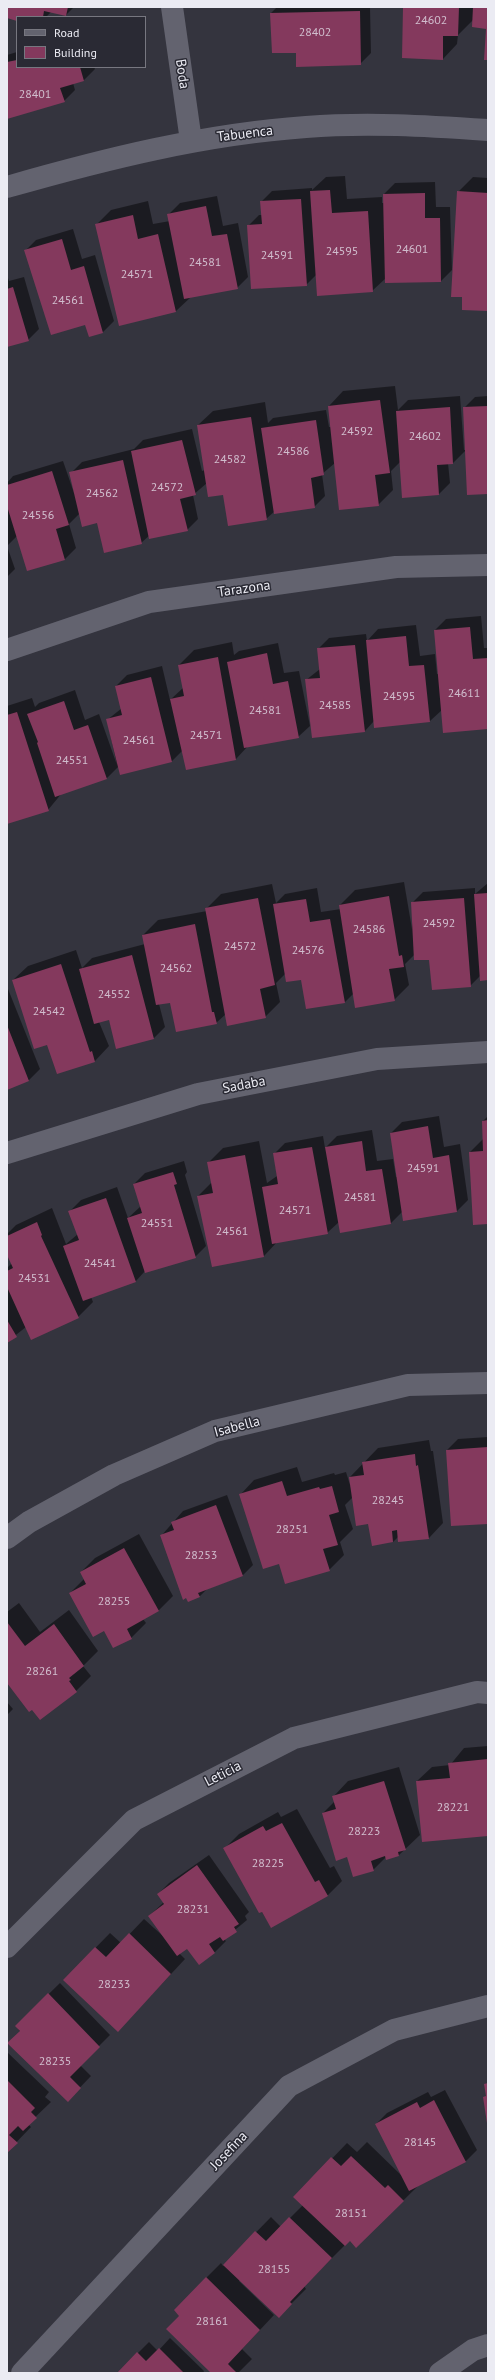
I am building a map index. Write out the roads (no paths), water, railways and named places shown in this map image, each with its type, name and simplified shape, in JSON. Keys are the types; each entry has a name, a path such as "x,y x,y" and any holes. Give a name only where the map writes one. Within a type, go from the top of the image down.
{"street":[{"name":"Boda","path":"172,7 192,141"},
{"name":"Tabuenca","path":"7,187 73,168 192,141 306,127 404,125 488,130"},
{"name":"Tarazona","path":"7,650 149,602 396,567 488,565"},
{"name":"Sadaba","path":"7,1153 198,1094 378,1060 488,1052"},
{"name":"Isabella","path":"7,1538 29,1522 114,1475 214,1431 408,1385 488,1383"},
{"name":"Leticia","path":"7,1947 134,1820 294,1738 477,1692 488,1693"},
{"name":"Josefina","path":"22,2373 289,2086 394,2030 488,2006"},
{"path":"440,2373 473,2350 488,2345"}]}
